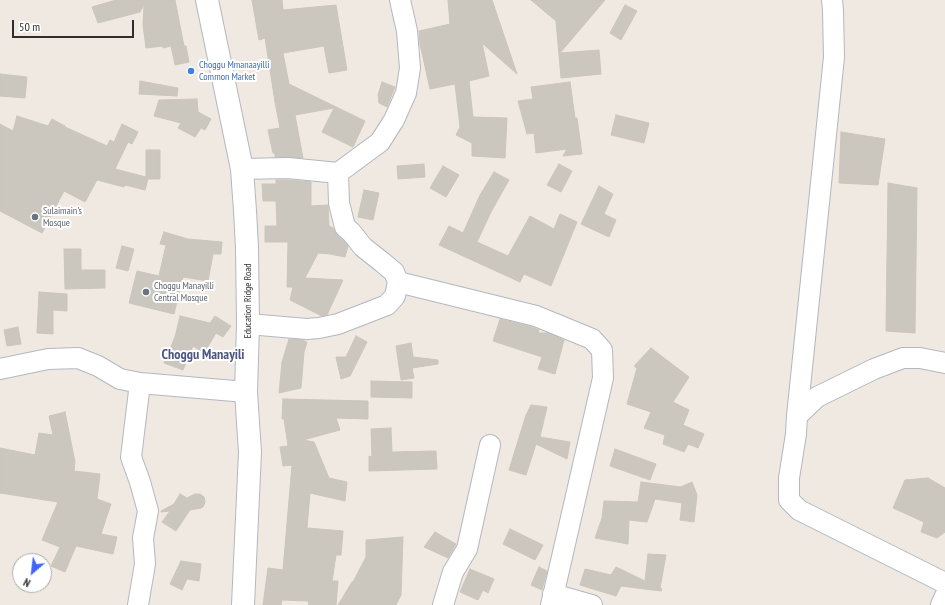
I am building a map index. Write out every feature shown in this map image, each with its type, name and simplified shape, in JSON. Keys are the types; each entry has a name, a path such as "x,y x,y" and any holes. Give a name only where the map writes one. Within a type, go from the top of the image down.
{"main road":[{"name":"Education Ridge Road","path":"207,0 242,169 247,247 248,324 246,392 250,452 243,605"}],"street":[{"path":"242,169 288,168 338,173 380,142 394,120 406,93 410,68 407,31 400,0"},
{"path":"832,0 834,57 796,434 789,478 789,500 799,510 945,583"},
{"path":"248,324 319,328 338,324 387,305 395,296 398,282 394,272 363,247 346,227 339,203 338,173"},
{"path":"398,282 536,316 592,339 602,350 603,378 552,599 592,605"},
{"path":"0,369 48,359 78,358 98,366 120,379 140,384 246,392"},
{"path":"797,416 817,397 874,369 903,358 920,358 945,363"},
{"path":"138,605 145,564 143,538 148,511 131,457 140,384"},
{"path":"443,605 453,572 467,549 490,445"},
{"path":"941,605 945,596"}],"building":[{"path":"116,0 175,0 184,46 186,46 189,62 175,65 171,46 163,48 163,46 146,48 143,25 144,4 140,12 98,23 92,7"},
{"path":"252,0 282,0 283,10 336,5 347,70 329,73 324,46 283,53 289,84 365,121 353,147 322,132 334,108 295,115 303,158 275,157 268,130 280,128 265,38 259,40"},
{"path":"448,0 492,0 517,74 482,43 489,76 469,81 473,117 507,118 505,158 472,156 472,143 456,135 460,127 455,84 430,89 420,44 419,31 450,24"},
{"path":"531,0 605,0 560,53 599,50 601,74 561,78 556,21"},
{"path":"625,5 637,11 621,40 610,33"},
{"path":"0,74 27,77 25,98 0,96"},
{"path":"140,81 178,88 177,96 139,94"},
{"path":"382,82 395,87 387,107 379,103 378,95"},
{"path":"570,82 582,154 563,156 567,149 536,153 534,133 527,134 518,101 533,99 531,87"},
{"path":"197,99 198,112 211,119 205,130 201,128 195,137 178,128 181,123 154,116 159,100"},
{"path":"616,115 649,123 644,143 611,135"},
{"path":"17,116 48,126 52,119 65,127 107,146 110,140 114,142 122,124 138,132 132,144 128,142 115,169 146,177 146,150 160,150 160,179 148,179 145,190 125,185 124,187 97,180 85,202 64,191 42,233 0,211 0,124 13,131"},
{"path":"841,132 885,139 878,185 839,183"},
{"path":"424,164 425,177 398,179 397,166"},
{"path":"559,164 572,171 561,192 547,185"},
{"path":"443,166 459,175 446,197 430,188"},
{"path":"494,172 509,180 491,212 477,242 508,256 530,216 554,229 560,214 577,222 551,286 524,274 520,282 439,245 449,226 463,233 480,195"},
{"path":"276,180 311,182 311,206 328,205 329,226 333,228 337,235 348,246 345,257 318,253 305,278 343,280 327,315 322,316 290,300 293,287 287,287 288,242 265,242 265,226 277,226 276,201 263,201 262,184 276,184"},
{"path":"888,183 917,188 915,333 886,331"},
{"path":"599,186 613,194 604,214 616,220 609,237 581,224"},
{"path":"364,190 379,193 373,220 358,217"},
{"path":"164,232 188,239 222,242 221,254 213,254 208,281 183,277 174,314 129,303 137,271 159,276 166,245 160,244"},
{"path":"122,246 134,249 128,271 116,268"},
{"path":"64,249 81,249 81,270 105,270 105,288 65,289"},
{"path":"39,292 67,294 67,311 53,310 53,334 37,333"},
{"path":"180,316 210,323 215,316 231,326 223,337 216,333 204,353 193,346 183,370 164,363 175,337"},
{"path":"500,319 532,327 539,330 538,333 548,333 564,340 555,374 538,369 542,357 493,341"},
{"path":"18,327 21,344 7,346 4,330"},
{"path":"356,336 367,342 350,376 341,379 336,357 346,357"},
{"path":"289,339 307,342 304,352 301,388 279,393 282,362"},
{"path":"411,343 413,357 438,360 438,364 412,368 414,378 401,380 396,346"},
{"path":"651,348 689,377 673,402 689,410 683,425 704,434 698,448 688,444 684,452 663,444 665,435 644,428 651,412 627,404 637,368 634,366"},
{"path":"371,381 412,382 412,398 371,397"},
{"path":"283,399 368,401 368,419 336,418 340,430 303,440 314,442 329,478 347,482 345,501 310,493 307,528 343,531 341,555 336,555 332,581 338,581 336,605 309,605 308,601 282,600 281,605 263,605 268,568 283,570 292,465 283,466 280,447 288,446 284,419 282,419"},
{"path":"531,405 547,407 540,437 570,442 567,459 536,444 526,475 509,470 526,415"},
{"path":"65,412 75,462 74,471 100,474 97,499 111,504 101,534 117,537 113,554 76,546 65,572 52,566 60,547 42,540 58,502 0,493 0,448 35,455 39,433 53,435 49,416"},
{"path":"391,428 392,452 436,451 437,469 369,471 369,456 372,457 371,429"},
{"path":"615,449 656,464 650,480 610,466"},
{"path":"928,478 945,488 945,532 937,538 921,532 924,522 893,508 905,480"},
{"path":"641,482 681,487 692,482 697,495 694,522 680,520 682,503 655,499 647,522 629,520 628,544 595,538 602,518 604,501 638,502"},
{"path":"180,494 187,498 195,494 200,494 204,497 205,502 203,507 190,510 176,531 162,522 170,511 161,511 174,504"},
{"path":"510,529 543,545 535,560 503,544"},
{"path":"435,532 456,544 448,558 424,547"},
{"path":"403,537 401,595 396,605 338,605 353,582 366,557 366,540"},
{"path":"648,554 666,555 660,588 662,589 661,591 621,586 616,596 580,585 585,569 611,575 616,567 645,581"},
{"path":"181,561 201,564 199,581 187,579 182,590 170,584"},
{"path":"539,567 547,571 542,590 531,585"},
{"path":"470,569 494,579 488,593 483,590 478,600 460,592"}],"place":[{"name":"Choggu Mmanaayilli Common Market","path":"191,71"},
{"name":"Sulaimain's Mosque","path":"35,217"},
{"name":"Choggu Manayilli Central Mosque","path":"146,292"}],"district":[{"name":"Choggu Manayili","path":"203,355"}]}
